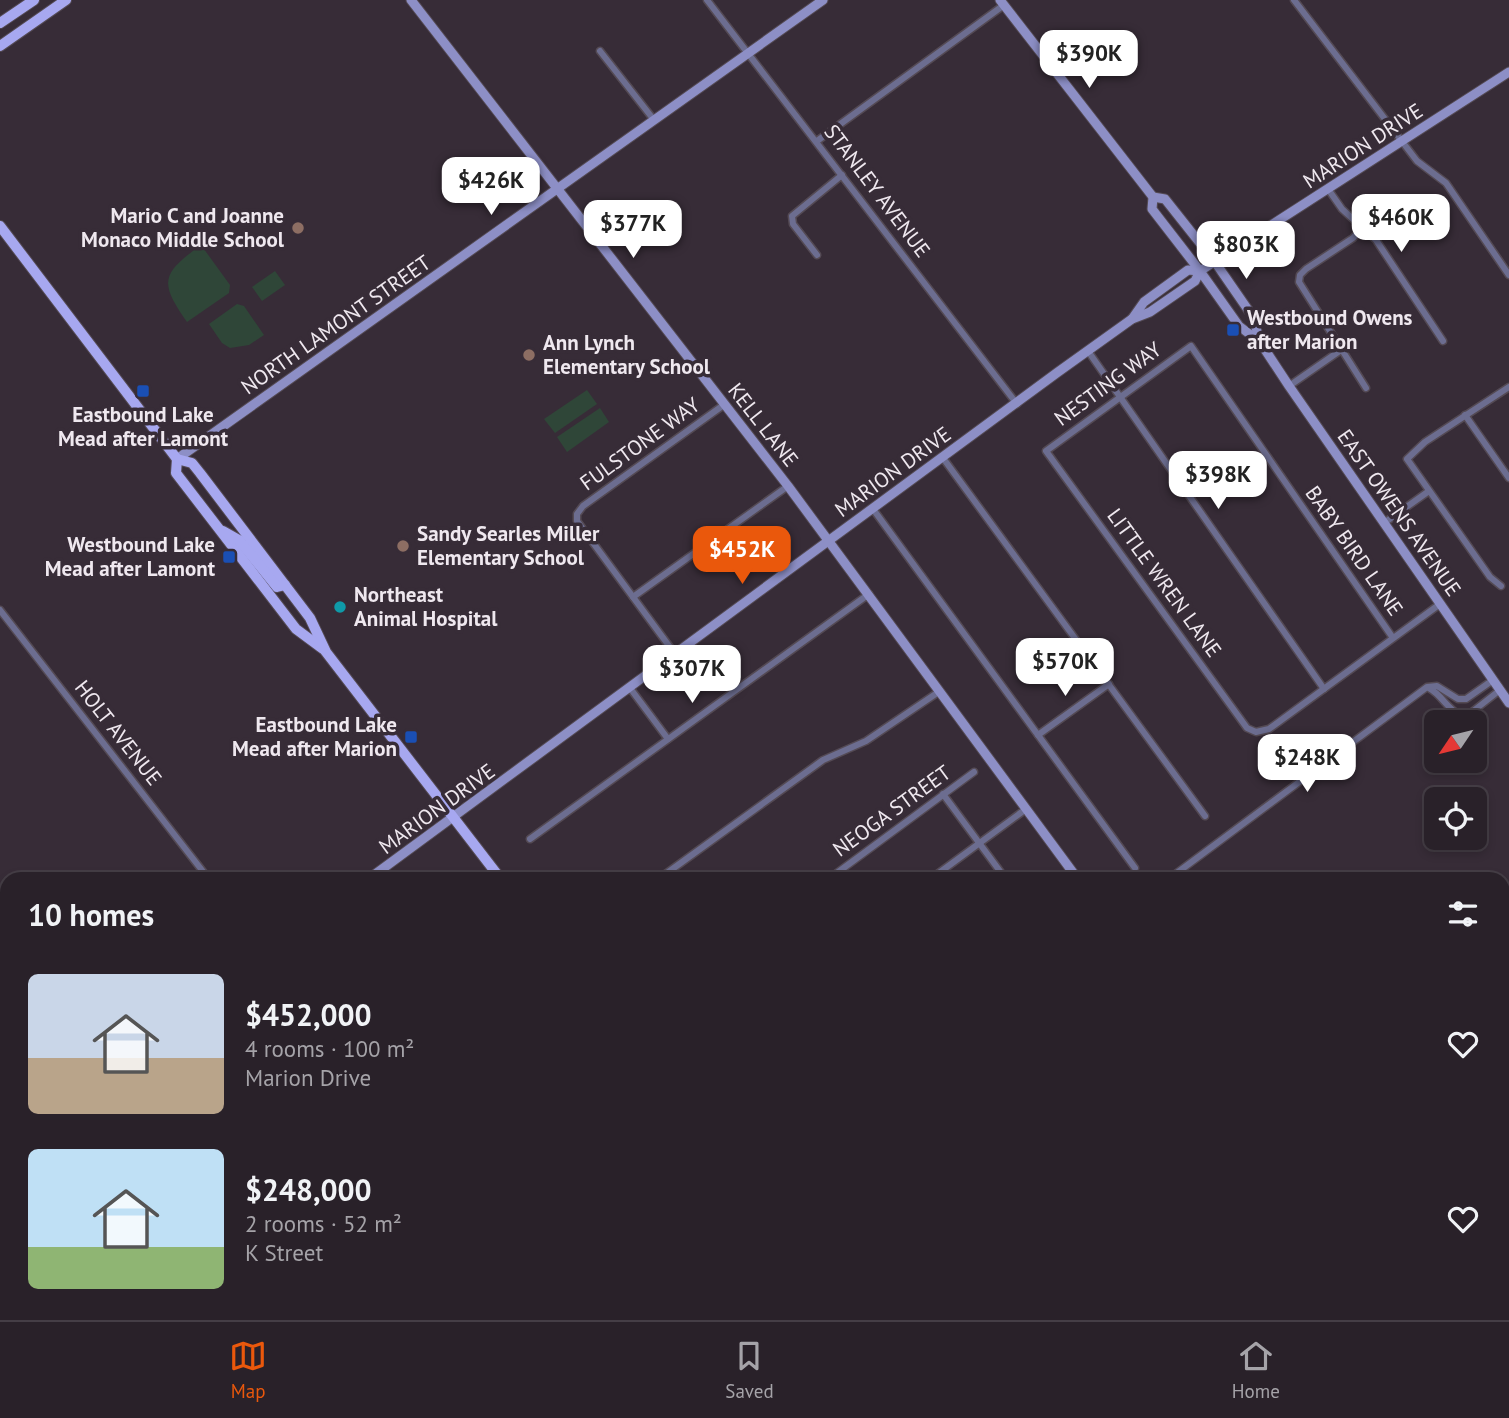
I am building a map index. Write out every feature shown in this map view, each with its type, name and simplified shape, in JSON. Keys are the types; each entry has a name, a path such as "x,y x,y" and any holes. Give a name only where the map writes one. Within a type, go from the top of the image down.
{"main road":[{"path":"0,23 34,0"},
{"path":"0,46 64,1"},
{"path":"0,226 177,459 177,473 219,529 296,629 326,652"},
{"path":"177,459 192,463 310,618 326,652 495,872"},
{"path":"219,529 239,540 277,587 285,585"}],"street":[{"name":"KELL LANE","path":"411,0 789,486 1073,872"},
{"name":"STANLEY AVENUE","path":"707,0 1017,404"},
{"name":"NORTH LAMONT STREET","path":"177,459 823,0"},
{"path":"1294,0 1417,161 1446,183 1509,275"},
{"path":"817,141 1002,2"},
{"name":"EAST OWENS AVENUE","path":"1002,2 1153,197 1152,209 1239,326 1260,342"},
{"path":"600,51 654,120"},
{"name":"MARION DRIVE","path":"378,872 1132,319 1150,312 1195,281 1200,271 1509,72"},
{"path":"817,255 793,224 792,216 842,174"},
{"path":"1328,189 1342,209 1376,240 1443,341"},
{"name":"EAST OWENS AVENUE","path":"1153,197 1166,199 1215,262 1253,317 1260,342 1289,386 1509,703"},
{"path":"1362,228 1353,238 1300,275 1299,282 1366,388"},
{"name":"NESTING WAY","path":"1046,451 1191,346"},
{"name":"BABY BIRD LANE","path":"1191,346 1393,638"},
{"path":"1289,386 1341,350"},
{"path":"1088,351 1324,689 1440,604"},
{"path":"1501,586 1490,577 1407,459 1425,442 1509,387"},
{"name":"FULSTONE WAY","path":"634,597 577,521 577,514 583,506 725,404"},
{"path":"1465,415 1509,478"},
{"name":"LITTLE WREN LANE","path":"1046,451 1248,728 1256,732 1269,729 1324,689"},
{"path":"943,458 1205,816"},
{"path":"676,654 634,597 789,486"},
{"path":"1384,523 1429,491"},
{"path":"873,509 1135,868"},
{"path":"530,839 869,594"},
{"name":"HOLT AVENUE","path":"0,610 203,872"},
{"path":"1178,872 1427,687 1437,686 1458,699 1466,699 1493,680"},
{"path":"1038,735 1109,684"},
{"path":"1427,687 1460,715 1472,712 1500,690"},
{"path":"630,688 668,739"},
{"path":"668,872 823,760 866,741 940,691"},
{"name":"NEOGA STREET","path":"838,872 974,772"},
{"path":"943,794 1001,872"},
{"path":"940,872 1026,809"}],"green space":[{"path":"201,245 230,285 229,293 187,322 172,297 168,279 178,264"},
{"path":"275,271 285,285 262,301 252,287"},
{"path":"237,304 244,306 264,335 249,345 230,348 222,343 209,324"},
{"path":"587,390 597,404 555,433 544,419"},
{"path":"600,408 609,422 567,452 557,437"}],"place":[{"name":"Mario C and Joanne Monaco Middle School","path":"298,228"},
{"name":"Westbound Owens after Marion","path":"1233,330"},
{"name":"Ann Lynch Elementary School","path":"529,355"},
{"name":"Eastbound Lake Mead after Lamont","path":"143,391"},
{"name":"Sandy Searles Miller Elementary School","path":"403,546"},
{"name":"Westbound Lake Mead after Lamont","path":"229,557"},
{"name":"Northeast Animal Hospital","path":"340,607"},
{"name":"Eastbound Lake Mead after Marion","path":"411,737"}]}
